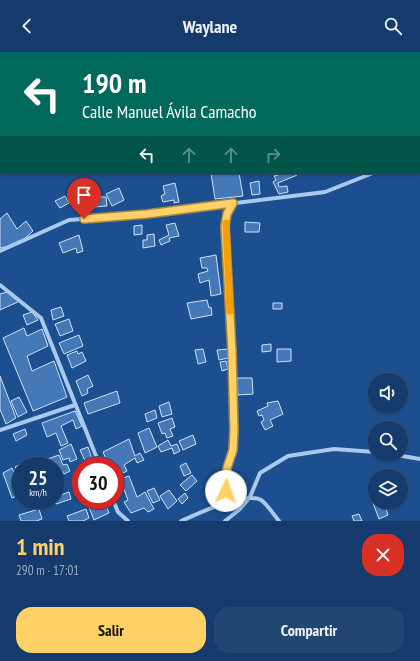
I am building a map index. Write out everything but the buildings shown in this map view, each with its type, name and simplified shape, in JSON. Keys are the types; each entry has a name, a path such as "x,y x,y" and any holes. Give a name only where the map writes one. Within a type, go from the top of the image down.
{"street":[{"path":"0,251 69,220 147,214 325,192 370,174"},
{"path":"226,502 227,468 233,450 234,430 232,352 225,226 227,214 233,203"},
{"path":"0,285 41,318 96,457"},
{"path":"0,430 75,405"},
{"path":"225,521 240,509 250,497 260,473 288,456 334,449 368,451"},
{"path":"408,457 420,459"},
{"path":"181,521 226,502 250,497 261,500 279,521"},
{"path":"117,509 128,521"}],"slow traffic":[{"path":"226,223 230,311"}],"route":[{"path":"84,219 147,214 233,203 227,214 225,226 232,352 234,430 233,450 227,468 226,491"}]}
